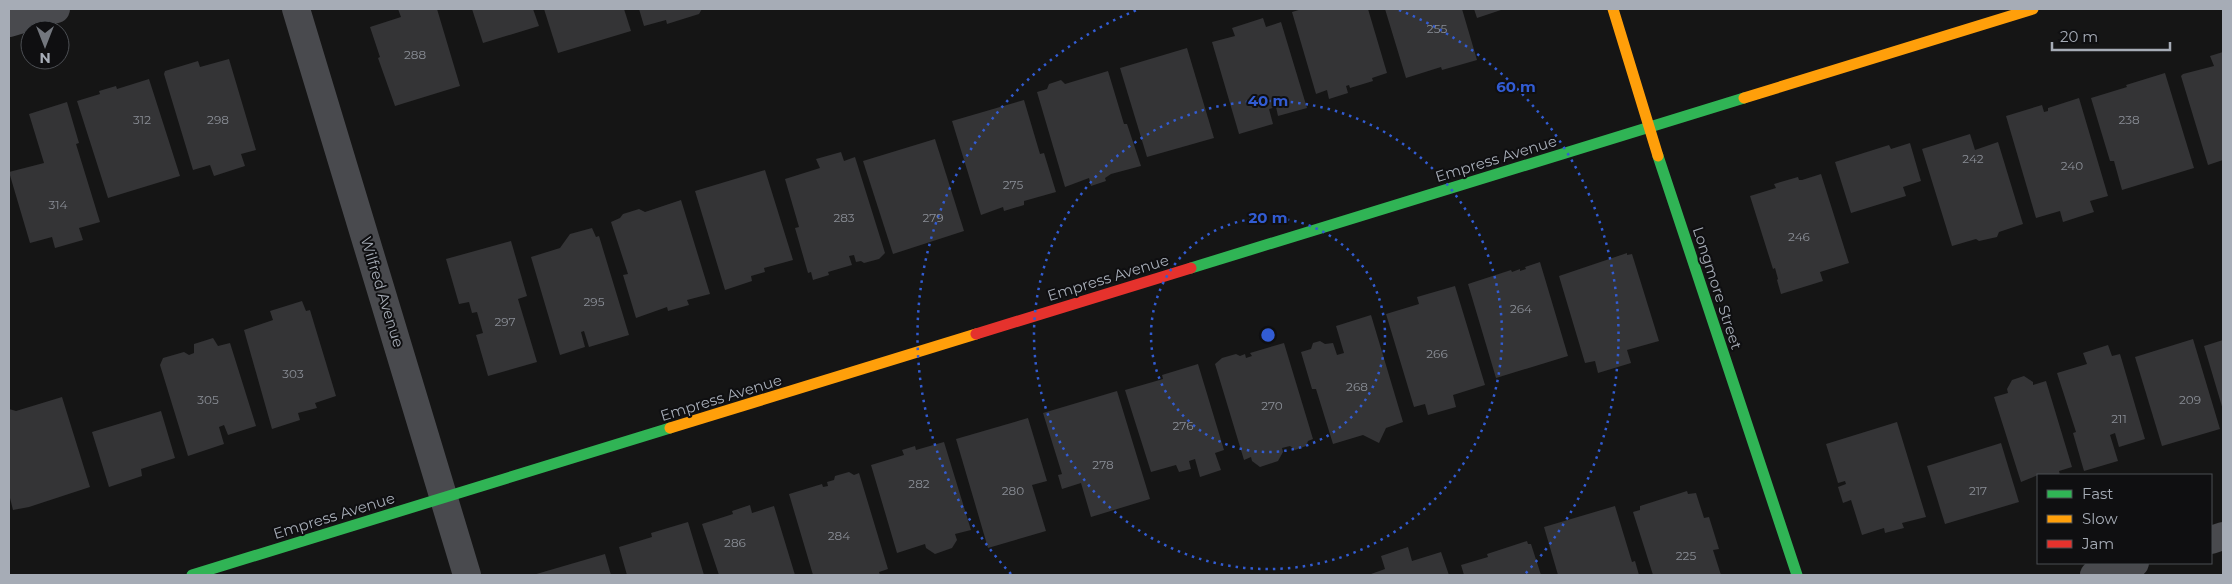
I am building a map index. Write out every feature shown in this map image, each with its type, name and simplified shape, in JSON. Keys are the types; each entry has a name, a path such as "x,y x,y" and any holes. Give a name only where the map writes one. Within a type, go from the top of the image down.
{"street":[{"path":"9,23 56,9"},
{"name":"Wilfred Avenue","path":"296,9 467,575"},
{"name":"Longmore Street","path":"1613,9 1648,128 1797,575"},
{"name":"Empress Avenue","path":"192,575 2034,9"},
{"path":"2094,575 2132,564"}],"building":[{"path":"398,9 437,9 460,86 395,106 378,58 380,57 370,27 401,17"},
{"path":"472,9 533,9 539,26 483,43"},
{"path":"544,9 624,9 631,31 558,53"},
{"path":"639,9 702,9 699,14 667,24 666,20 644,26"},
{"path":"1302,9 1368,9 1387,73 1372,78 1373,81 1350,88 1349,85 1346,86 1348,93 1329,99 1327,90 1316,94 1292,12"},
{"path":"1385,9 1462,9 1477,60 1442,70 1441,67 1406,78"},
{"path":"1474,9 1504,9 1477,18"},
{"path":"1263,18 1266,27 1281,22 1307,108 1278,116 1276,107 1269,109 1273,124 1239,134 1212,42 1235,36 1232,28"},
{"path":"1187,48 1214,138 1147,157 1120,68"},
{"path":"2223,52 2223,160 2208,165 2181,76 2214,66 2210,56"},
{"path":"229,59 256,150 241,154 245,166 214,176 210,165 193,170 164,74 165,71 198,61 200,67"},
{"path":"1108,71 1124,124 1127,124 1141,166 1111,174 1105,178 1106,181 1091,186 1089,178 1065,187 1037,92 1047,89 1049,84 1061,80 1065,84"},
{"path":"2165,73 2194,168 2122,190 2114,161 2110,161 2091,98"},
{"path":"149,79 180,176 108,198 77,101 100,94 99,91 116,86 117,89"},
{"path":"2079,98 2108,196 2090,201 2094,212 2063,222 2060,211 2036,218 2006,116 2042,105 2044,112 2048,111 2048,108"},
{"path":"1024,100 1040,154 1044,153 1056,192 1024,201 1024,205 1004,211 1003,207 981,215 952,121"},
{"path":"67,102 79,143 76,144 100,222 79,228 83,240 55,248 52,237 30,243 9,172 44,163 29,114"},
{"path":"1970,134 1975,150 1998,142 2023,224 1999,232 1997,237 1979,241 1976,239 1952,246 1922,149"},
{"path":"935,139 964,231 893,254 863,161"},
{"path":"1910,143 1921,181 1903,187 1906,196 1851,213 1835,162 1889,145 1891,149"},
{"path":"841,152 844,161 855,157 885,253 879,259 864,263 861,261 856,262 854,255 849,256 852,265 828,272 829,275 813,280 811,272 808,273 795,228 799,227 785,179 820,168 816,159"},
{"path":"765,170 793,260 764,268 765,272 751,276 752,281 725,290 695,191"},
{"path":"1821,174 1849,263 1820,272 1823,281 1781,294 1775,268 1773,269 1750,196 1776,188 1774,184 1798,177 1799,180 1802,180"},
{"path":"681,200 710,294 687,300 689,305 668,311 667,307 636,318 623,275 628,274 611,222 620,218 623,214 639,209 645,212"},
{"path":"592,228 596,237 599,236 629,335 589,347 584,331 581,332 585,347 560,355 531,257 560,248 570,234"},
{"path":"511,241 527,296 518,299 537,362 488,376 476,335 483,333 477,312 472,313 469,302 459,304 446,259"},
{"path":"1627,253 1627,255 1632,254 1659,341 1627,350 1631,363 1598,373 1595,361 1585,363 1559,276"},
{"path":"1540,262 1568,356 1496,378 1468,284 1511,270 1512,272 1520,269 1520,271 1526,269 1525,267"},
{"path":"1455,286 1485,385 1453,395 1456,407 1428,415 1425,404 1414,407 1386,314 1419,304 1417,297"},
{"path":"302,301 306,311 310,310 336,396 315,403 317,408 298,413 300,420 272,429 244,330 273,320 270,311"},
{"path":"1371,315 1403,422 1386,428 1379,443 1363,435 1333,444 1316,389 1312,389 1301,352 1311,349 1313,343 1320,341 1325,344 1333,343 1337,355 1344,353 1336,326"},
{"path":"213,338 218,346 230,343 256,426 228,435 224,425 219,427 224,444 188,456 160,365 163,358 184,352 189,355 194,353 194,344"},
{"path":"2193,339 2220,429 2162,446 2135,357"},
{"path":"2223,340 2223,410 2204,346"},
{"path":"1284,343 1313,439 1308,441 1306,446 1295,450 1290,446 1282,448 1283,452 1278,461 1260,467 1252,461 1251,457 1244,460 1215,364 1222,358 1236,354 1240,356 1245,354 1246,358 1252,356 1250,353"},
{"path":"2108,345 2112,356 2120,354 2145,439 2119,447 2115,433 2110,435 2118,461 2084,471 2073,433 2076,432 2057,373 2087,364 2083,353"},
{"path":"1198,364 1224,450 1215,453 1221,470 1200,477 1195,459 1189,461 1191,469 1179,472 1176,465 1151,472 1125,390 1163,379 1162,375"},
{"path":"2024,376 2033,382 2033,385 2046,381 2072,467 2059,471 2060,474 2037,474 2021,482 1994,397 2008,393 2007,389 2012,380"},
{"path":"1117,391 1150,499 1091,517 1081,483 1062,489 1058,475 1062,474 1043,413"},
{"path":"62,397 90,487 29,507 13,510 9,494 9,409 16,411"},
{"path":"161,411 175,458 141,469 142,476 109,487 92,432"},
{"path":"1028,418 1047,481 1032,485 1046,531 988,548 956,439"},
{"path":"1897,422 1926,517 1902,523 1904,528 1885,533 1884,528 1862,535 1851,500 1843,503 1838,487 1846,484 1845,481 1838,483 1826,444"},
{"path":"944,442 971,530 955,534 957,540 952,548 935,554 926,548 925,544 897,553 871,465 904,455 902,450 915,446 916,450"},
{"path":"2001,443 2019,502 1945,524 1927,466"},
{"path":"849,472 854,475 859,473 888,569 879,572 880,575 813,575 789,494 822,484 823,487 828,486 827,482 834,480 835,476"},
{"path":"1687,491 1688,494 1696,493 1704,518 1709,517 1719,549 1713,550 1721,575 1653,575 1633,512 1640,510 1640,506"},
{"path":"750,505 752,513 774,506 795,575 719,575 702,524 733,514 732,511"},
{"path":"1615,506 1632,562 1635,561 1639,575 1558,575 1544,527"},
{"path":"688,522 704,575 627,575 619,547 652,537 651,533"},
{"path":"1527,541 1528,544 1531,544 1541,575 1464,575 1461,565 1488,557 1487,554"},
{"path":"1408,547 1412,561 1441,552 1449,575 1371,574 1385,569 1381,556"},
{"path":"605,554 611,575 533,575"}],"traffic: fast":[{"path":"1191,268 1744,98"},
{"path":"1658,156 1797,575"},
{"path":"192,575 670,428"}],"traffic: slow":[{"path":"1613,9 1658,156"},
{"path":"1744,98 2033,9"},
{"path":"670,428 976,334"}],"traffic: jam":[{"path":"976,334 1191,268"}]}
